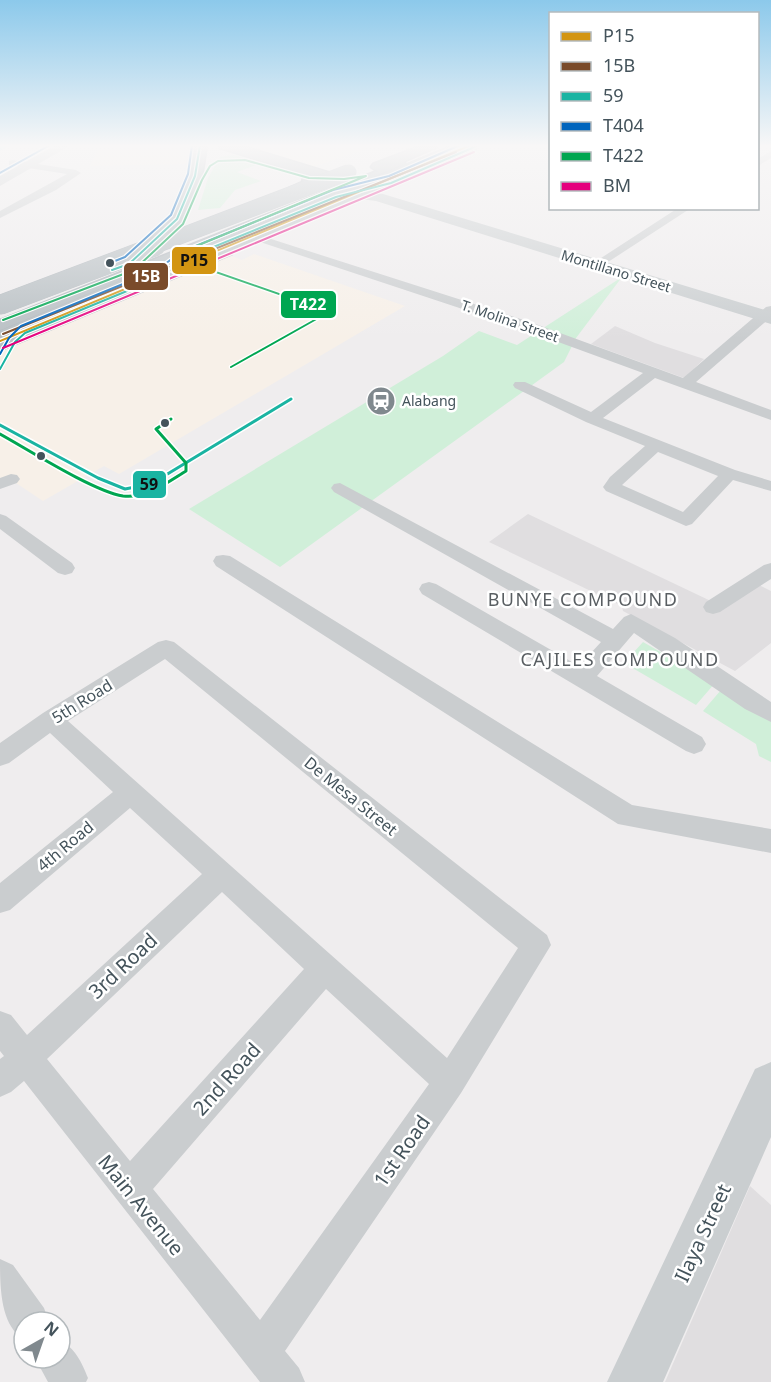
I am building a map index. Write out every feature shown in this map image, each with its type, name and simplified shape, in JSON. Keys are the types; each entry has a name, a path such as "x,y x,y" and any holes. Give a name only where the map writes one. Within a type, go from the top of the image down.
{"highway":[{"path":"167,248 183,209"},
{"path":"178,224 180,233 184,234 249,209"},
{"path":"0,305 252,209"},
{"path":"0,315 264,209"},
{"path":"0,315 269,209"},
{"path":"0,327 292,209"},
{"path":"0,333 306,209"},
{"path":"0,340 315,209"},
{"path":"129,264 178,224"}],"main road":[{"name":"Montillano Street","path":"436,209 769,314"},
{"name":"Ilaya Street","path":"635,1382 771,1085"}],"street":[{"path":"612,266 683,210"},
{"name":"T. Molina Street","path":"246,234 525,325 771,415"},
{"path":"686,382 769,314"},
{"path":"592,419 655,371"},
{"path":"520,385 592,419 656,445 729,474 771,486"},
{"path":"656,445 612,487 686,520 729,474"},
{"path":"340,488 616,640"},
{"path":"0,520 65,568"},
{"path":"223,561 627,816 771,841"},
{"path":"713,607 771,570"},
{"path":"429,589 694,744"},
{"path":"582,678 631,622 665,640 735,692 771,713"},
{"name":"5th Road","path":"0,756 51,720 166,648"},
{"name":"De Mesa Street","path":"166,648 537,945"},
{"path":"51,720 450,1082"},
{"name":"4th Road","path":"0,900 131,792"},
{"name":"3rd Road","path":"0,1081 222,874"},
{"name":"1st Road","path":"260,1353 450,1082 537,945"},
{"name":"2nd Road","path":"129,1189 325,968"},
{"name":"Main Avenue","path":"0,1026 285,1382"},
{"path":"0,1278 22,1310"}],"shaded area":[{"path":"224,253 242,260 254,254 405,306 119,474 104,466 43,501 7,477 0,480 0,350"},
{"path":"615,326 655,343 704,359 684,378 591,344"},
{"path":"528,514 715,603 747,579 771,591 771,643 735,671 623,611 622,606 489,542"},
{"path":"750,1186 771,1205 771,1382 665,1382"}],"green space":[{"path":"622,277 576,338 564,362 280,567 189,509 443,356 479,331 517,345"},
{"path":"643,642 715,683 696,705 624,663"},
{"path":"721,690 771,719 771,762 759,756 756,744 703,711"}],"transit line":[{"name":"T404","path":"110,263 125,257 171,215 173,209"},
{"name":"59","path":"112,270 129,264 177,219 181,209"},
{"name":"T422","path":"3,320 134,270 183,224 189,209"},
{"name":"T404","path":"0,354 9,338 21,326 157,270 181,252 285,209"},
{"name":"T422","path":"189,249 285,209"},
{"name":"59","path":"0,369 15,342 25,333 161,277 184,259 305,209"},
{"name":"15B","path":"3,334 313,209"},
{"name":"P15","path":"0,341 316,209"},
{"name":"BM","path":"3,348 336,209"},
{"name":"T422","path":"190,263 322,309 320,317 231,367"},
{"name":"59","path":"0,425 98,478 125,489 151,484 291,399"},
{"name":"T422","path":"0,434 94,485 124,496 154,491 186,471 186,463 156,429 171,419"}],"place":[{"name":"Alabang","path":"381,401"}],"district":[{"name":"BUNYE COMPOUND","path":"583,600"},
{"name":"CAJILES COMPOUND","path":"620,660"}]}
